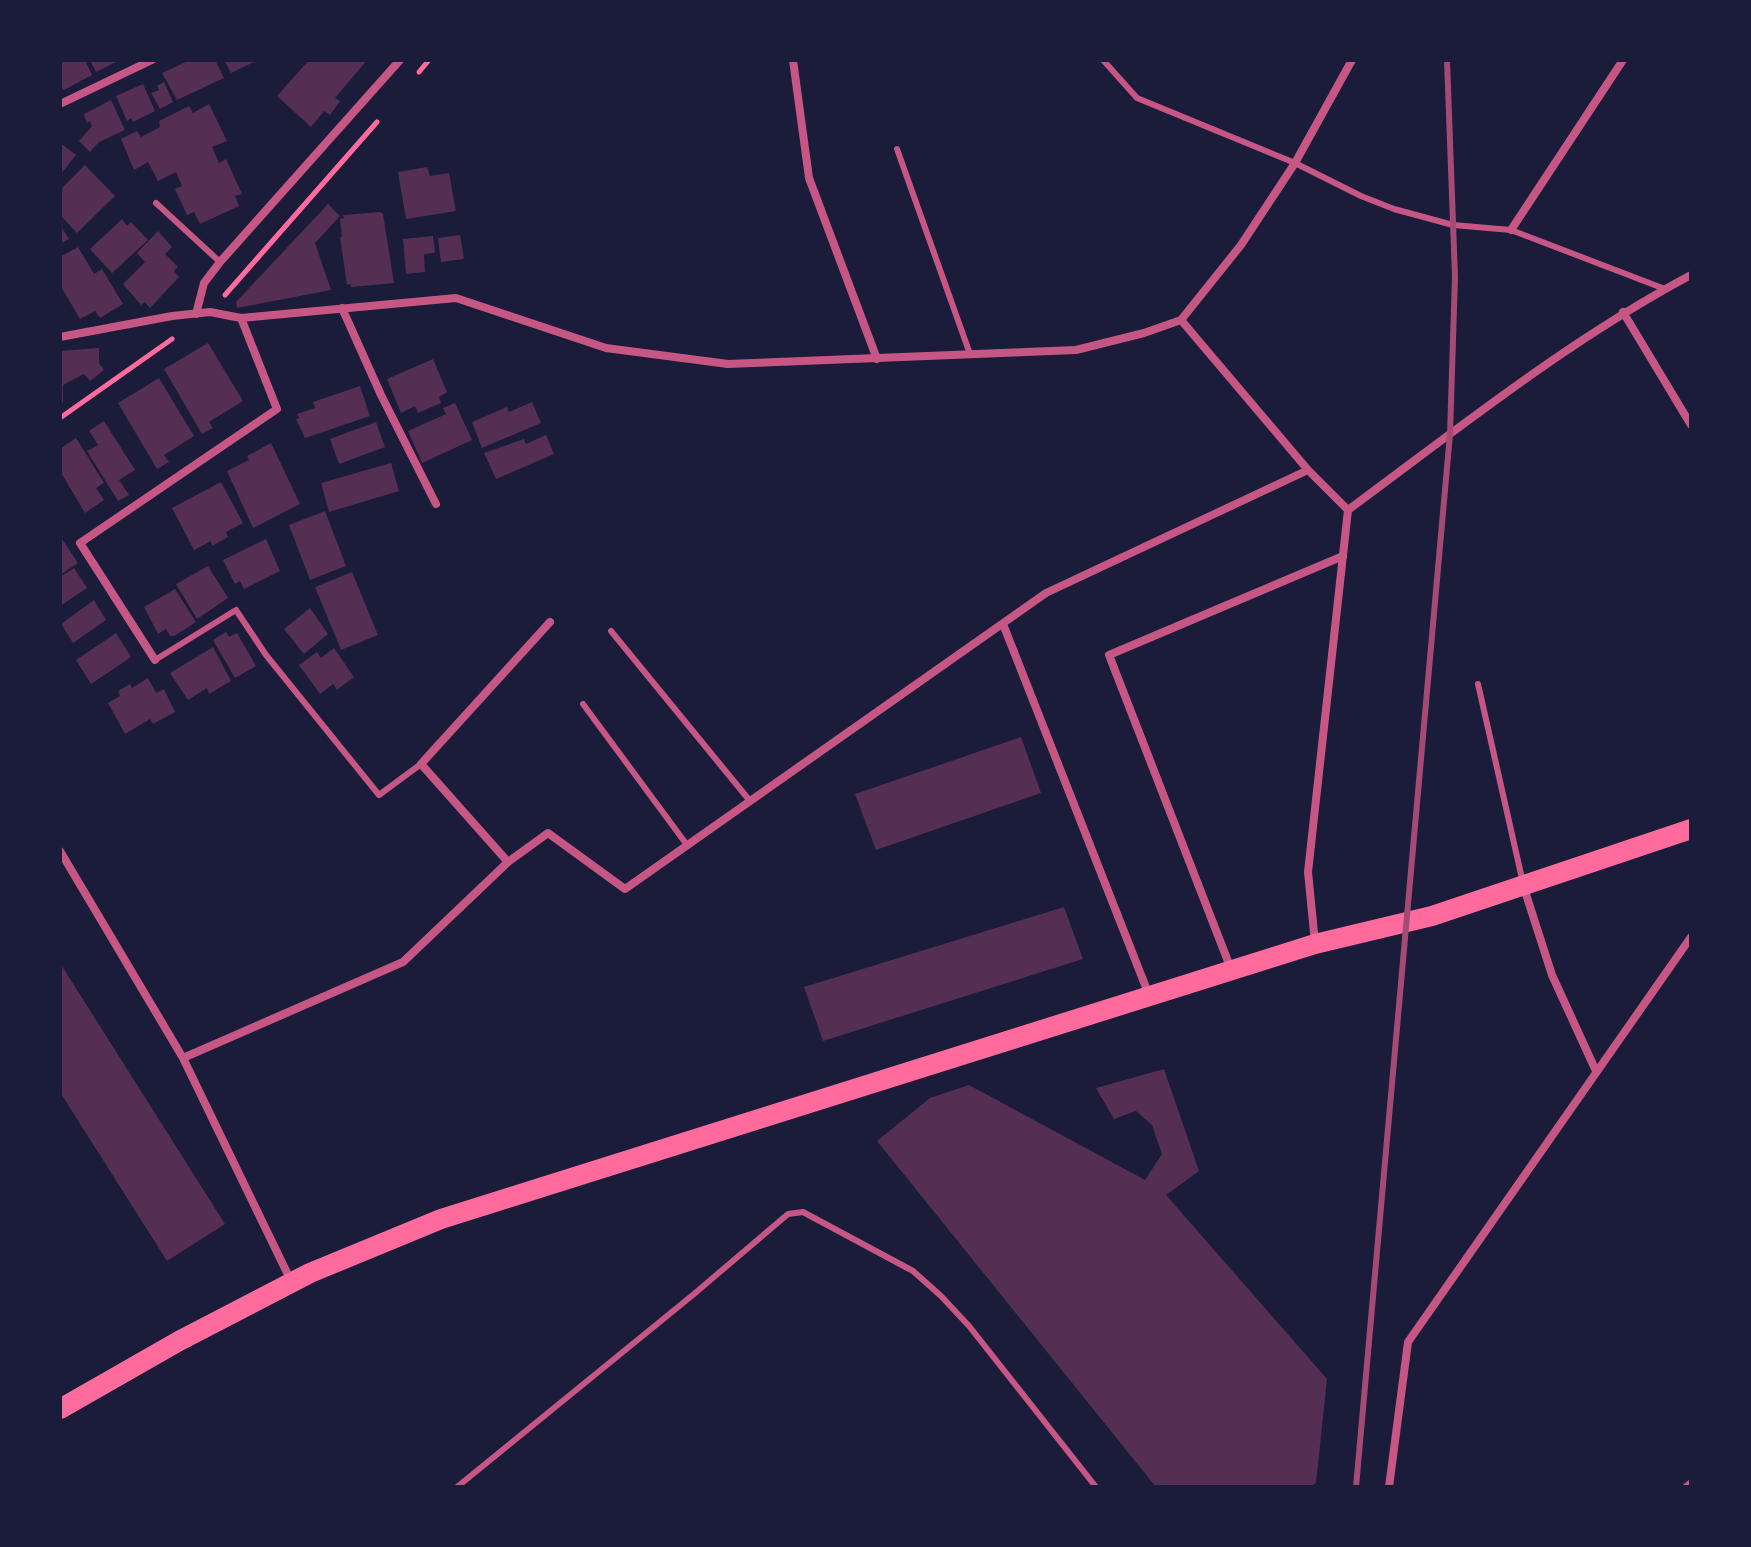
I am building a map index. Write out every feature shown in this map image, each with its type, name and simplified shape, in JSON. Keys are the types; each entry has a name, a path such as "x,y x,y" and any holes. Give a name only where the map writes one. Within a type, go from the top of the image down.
{"main road":[{"path":"60,1409 179,1341 310,1273 441,1219 1315,944 1432,916 1691,829"}],"street":[{"path":"60,104 152,60"},
{"path":"196,314 204,283 220,262 400,60"},
{"path":"793,60 809,178 877,359"},
{"path":"60,337 210,312 241,318 456,298 606,348 728,364 1076,350 1181,320 1241,245 1295,163 1352,60"},
{"path":"1511,230 1623,60"},
{"path":"1315,944 1308,872 1348,510 1623,312 1691,275"},
{"path":"342,308 381,395 436,504"},
{"path":"1623,312 1691,425"},
{"path":"155,660 80,543 277,409 241,318"},
{"path":"1181,320 1308,470 1348,510"},
{"path":"183,1058 403,962 508,862 548,833 625,889 1046,593 1308,470"},
{"path":"1231,970 1109,655 1343,556"},
{"path":"508,862 421,764 550,622"},
{"path":"1003,624 1150,995"},
{"path":"60,851 183,1058 293,1283"},
{"path":"1523,887 1552,975 1596,1071"},
{"path":"1389,1487 1408,1342 1691,937"}],"lane":[{"path":"1103,60 1137,98 1295,163 1361,196 1394,209 1453,225 1511,230 1665,289"},
{"path":"897,149 970,354"},
{"path":"156,203 220,262"},
{"path":"155,660 236,610 266,655 379,795 421,764"},
{"path":"611,631 750,801"},
{"path":"1478,684 1523,887"},
{"path":"583,704 687,845"},
{"path":"457,1487 788,1214 803,1212 913,1271 941,1296 969,1326 1096,1487"},
{"path":"1685,1487 1691,1482"}],"building":[{"path":"60,60 85,60 92,75 64,90 60,88"},
{"path":"90,60 120,60 96,72"},
{"path":"190,60 215,60 224,78 177,100 162,73"},
{"path":"224,60 258,60 231,73"},
{"path":"309,60 367,60 335,98 340,101 330,115 324,111 311,127 277,96"},
{"path":"164,82 173,102 160,109 151,93 159,90 157,86"},
{"path":"143,84 155,111 133,122 131,118 127,121 116,96"},
{"path":"111,100 125,130 99,142 90,152 79,141 92,126 90,121 87,123 84,114"},
{"path":"209,104 227,141 212,147 219,163 226,159 242,194 235,196 239,206 200,224 194,212 187,215 175,189 182,186 176,172 158,181 148,162 134,170 121,139 137,131 141,137 160,127 159,121 189,106 193,113"},
{"path":"60,143 76,155 60,175"},
{"path":"85,165 115,196 77,233 60,215 60,190"},
{"path":"427,167 430,176 449,173 456,211 406,219 398,172"},
{"path":"328,204 340,216 315,243 331,290 237,308 236,302"},
{"path":"383,214 394,283 351,287 347,285 340,219 344,218 343,215"},
{"path":"122,219 127,226 131,222 148,240 112,273 90,249"},
{"path":"60,225 69,239 60,244"},
{"path":"158,231 172,247 165,254 178,267 174,271 179,277 150,308 145,302 141,305 123,284 145,262 137,253"},
{"path":"460,235 464,259 441,262 438,238"},
{"path":"433,236 435,253 424,254 425,272 406,274 403,239"},
{"path":"78,247 94,274 102,269 123,304 100,318 95,311 80,319 60,285 60,257"},
{"path":"208,343 243,401 209,422 213,428 202,434 164,369"},
{"path":"99,348 99,363 104,370 90,381 84,374 63,385 63,402 60,405 60,351"},
{"path":"433,359 447,392 439,397 441,403 418,413 415,406 401,413 387,379"},
{"path":"159,378 194,436 164,455 169,462 157,469 118,403"},
{"path":"360,386 370,416 305,438 296,419 299,418 297,414 315,408 313,402"},
{"path":"532,402 541,423 482,448 472,422 507,407 509,412"},
{"path":"455,403 472,440 422,463 408,431 446,414 443,408"},
{"path":"104,421 135,470 119,480 129,495 118,501 87,451 98,445 89,431"},
{"path":"376,422 385,447 339,464 330,439"},
{"path":"546,435 554,454 496,479 484,453 524,439 526,444"},
{"path":"76,438 104,483 96,488 104,500 85,513 60,471 60,449"},
{"path":"271,443 300,504 253,528 227,471 249,460 247,456"},
{"path":"391,463 399,491 329,512 321,483"},
{"path":"221,482 243,523 226,532 228,537 212,546 211,541 194,550 172,508"},
{"path":"325,511 346,566 310,580 289,525"},
{"path":"60,536 78,563 60,575"},
{"path":"266,539 280,571 244,589 240,581 235,584 223,560"},
{"path":"208,566 228,598 197,619 176,584"},
{"path":"74,568 87,588 60,606 60,577"},
{"path":"352,572 378,635 341,650 315,587"},
{"path":"175,589 196,622 174,636 170,636 166,629 158,634 144,607"},
{"path":"94,600 106,620 73,643 61,624"},
{"path":"310,608 328,634 304,654 284,629"},
{"path":"226,632 229,637 237,633 256,666 235,678 213,640"},
{"path":"116,633 131,657 91,684 76,660"},
{"path":"213,647 231,681 209,694 207,688 188,700 170,673"},
{"path":"334,648 354,677 337,690 333,684 320,694 299,665 317,652 321,658"},
{"path":"148,678 156,693 164,689 175,712 153,724 150,719 125,734 108,703 120,696 118,691 130,684 132,688"},
{"path":"1021,737 1041,793 876,850 855,794"},
{"path":"1064,907 1083,959 823,1041 804,987"},
{"path":"60,963 225,1224 167,1261 60,1092"},
{"path":"1164,1069 1199,1171 1166,1195 1327,1379 1316,1483 1310,1487 1156,1487 877,1141 930,1098 969,1085 1145,1180 1162,1154 1152,1125 1136,1111 1114,1119 1096,1088"}],"railway":[{"path":"1356,1487 1450,434 1455,277 1447,60"}]}
